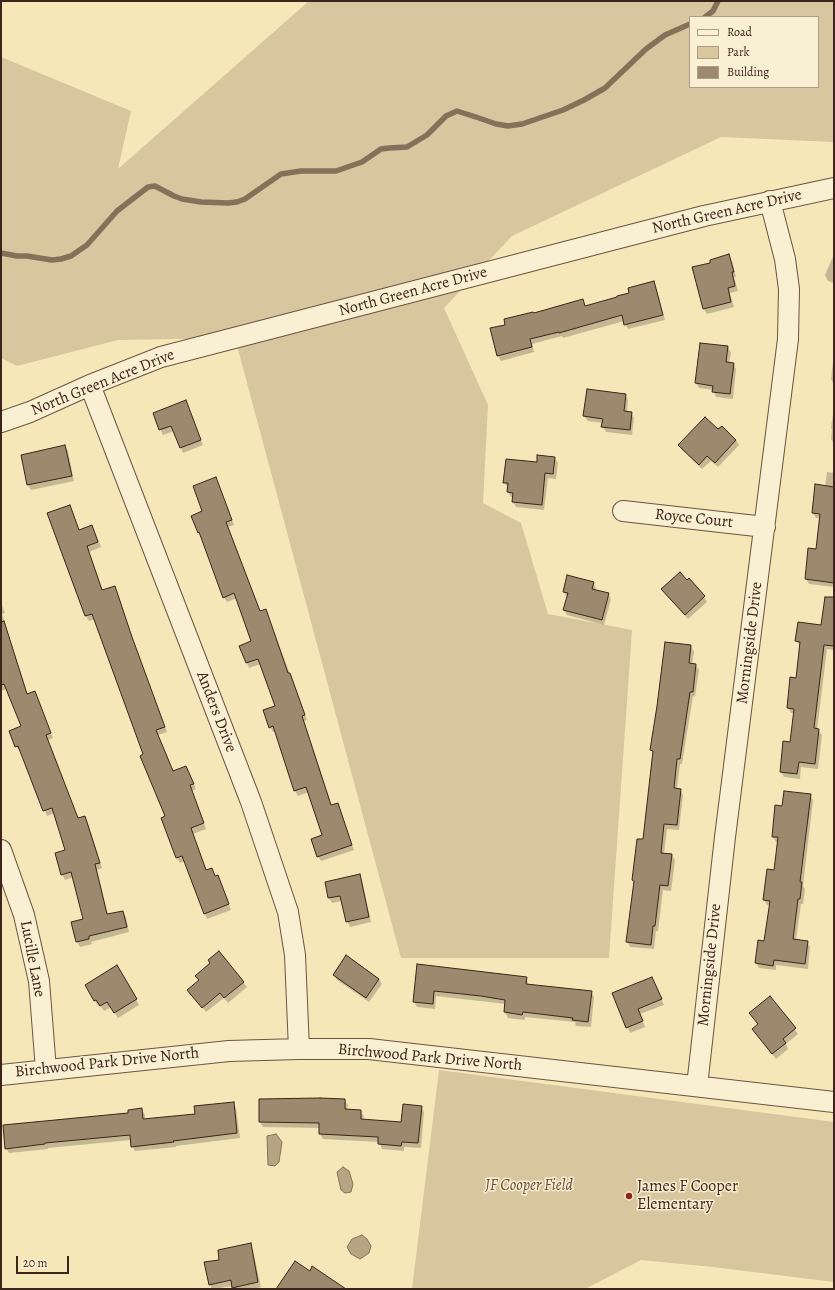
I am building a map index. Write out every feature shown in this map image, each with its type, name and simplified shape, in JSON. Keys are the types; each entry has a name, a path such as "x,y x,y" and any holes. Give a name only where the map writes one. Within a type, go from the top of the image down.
{"street":[{"name":"North Green Acre Drive","path":"1,422 30,412 90,385 161,357 704,216 834,188"},
{"name":"Morningside Drive","path":"697,1086 725,837 788,339 789,296 785,259 770,202"},
{"name":"Anders Drive","path":"90,385 251,802 288,912 295,955 298,1048"},
{"name":"Royce Court","path":"623,511 765,527"},
{"name":"Lucille Lane","path":"1,850 24,916 39,981 46,1070"},
{"name":"Birchwood Park Drive North","path":"1,1075 229,1051 298,1048 369,1049 834,1102"}],"green space":[{"path":"309,1 834,1 834,142 721,137 512,236 444,308 488,405 483,503 521,523 548,614 632,630 609,958 401,958 235,338 118,340 17,366 1,358 1,57 131,111 118,169"},
{"name":"JF Cooper Field","path":"439,1070 834,1122 834,1282 641,1260 585,1289 412,1289"}],"shaded area":[{"path":"276,1134 282,1142 279,1162 275,1166 268,1165 267,1136"},
{"path":"343,1167 349,1171 353,1184 351,1192 345,1193 341,1190 337,1172"},
{"path":"362,1235 367,1239 371,1246 369,1253 360,1259 351,1254 347,1247 352,1239"}],"building":[{"path":"729,254 734,272 732,272 735,286 728,288 731,302 703,309 692,267 710,263 710,260"},
{"path":"654,281 663,315 624,325 622,315 559,333 530,339 532,347 497,356 490,328 505,325 504,319 534,313 583,299 585,306 629,293 628,288"},
{"path":"700,343 728,346 726,362 734,363 730,394 712,392 713,386 695,383"},
{"path":"587,389 626,394 624,411 632,412 630,430 601,427 603,419 583,416"},
{"path":"186,400 201,440 180,448 171,426 159,430 153,413"},
{"path":"705,417 718,429 722,426 736,440 715,463 707,456 699,465 678,445"},
{"path":"65,445 72,476 27,485 21,455"},
{"path":"537,455 555,457 553,474 545,473 542,505 512,502 513,493 507,492 508,483 503,483 506,459 537,462"},
{"path":"216,477 232,520 226,522 260,611 266,609 288,673 290,673 305,715 302,716 331,805 338,803 352,845 317,857 311,839 322,835 306,787 294,791 273,726 269,728 263,710 275,706 258,659 246,663 239,646 251,641 234,593 223,598 199,532 198,533 191,516 202,511 193,486"},
{"path":"815,484 834,487 834,583 805,579 808,548 816,549 820,514 812,513"},
{"path":"70,505 79,530 92,525 98,542 87,546 102,590 115,586 165,727 156,730 173,771 186,766 194,784 190,785 204,823 191,828 206,870 212,868 215,876 218,875 229,904 204,914 182,856 176,858 161,818 165,816 140,756 143,754 92,614 85,616 47,513"},
{"path":"680,572 687,580 689,578 705,596 685,615 661,589"},
{"path":"567,575 594,582 592,589 609,593 602,620 563,610 568,593 563,592"},
{"path":"825,597 834,597 834,646 824,645 814,728 819,729 815,764 799,762 797,774 780,772 783,741 790,742 794,709 787,708 790,677 796,678 800,642 795,641 798,622 821,625"},
{"path":"4,621 27,694 35,691 51,733 46,735 78,818 85,816 100,863 95,864 107,914 123,911 127,927 89,936 89,939 76,942 71,922 83,919 71,872 61,875 55,853 65,850 52,808 43,811 18,746 15,747 9,731 21,726 4,684 1,685 1,622"},
{"path":"665,642 691,645 689,663 696,664 693,692 690,692 680,759 677,759 674,788 681,789 677,825 664,824 661,853 672,854 668,886 660,885 651,945 626,942 634,881 632,880 637,839 643,839 653,751 650,750"},
{"path":"784,791 811,794 800,882 802,882 800,899 798,899 793,939 808,941 805,964 774,960 773,966 755,963 758,940 764,941 770,901 763,900 767,869 774,870 778,837 772,837 775,805 782,806"},
{"path":"360,874 369,917 346,922 340,896 328,898 325,882"},
{"path":"219,951 244,982 224,998 220,993 202,1008 187,990 199,980 195,976 210,963 208,960"},
{"path":"346,955 379,979 366,998 333,975"},
{"path":"417,964 527,977 526,984 592,991 588,1022 572,1020 573,1018 523,1012 522,1015 504,1012 505,1000 481,996 434,991 433,1004 413,1002"},
{"path":"117,965 137,999 114,1013 107,1002 100,1006 96,1000 94,1001 85,985"},
{"path":"652,977 662,999 638,1009 643,1021 626,1028 612,993"},
{"path":"770,996 796,1028 783,1039 786,1043 772,1054 752,1029 758,1024 749,1013"},
{"path":"259,1099 345,1099 345,1109 361,1110 361,1119 401,1122 403,1104 422,1106 418,1143 402,1142 401,1146 378,1144 378,1137 319,1134 319,1123 259,1122"},
{"path":"234,1102 237,1133 131,1147 130,1135 45,1143 5,1149 3,1125 128,1113 128,1110 142,1108 143,1119 195,1114 194,1106"},
{"path":"251,1243 258,1282 232,1288 231,1280 209,1285 204,1262 219,1260 218,1250"},
{"path":"295,1261 310,1271 312,1266 346,1289 276,1289"}],"waterway":[{"path":"706,16 713,11 718,1"},
{"path":"1,253 52,260 71,256 87,245 117,211 148,187 155,186 182,199 201,202 237,202 245,199 281,174 301,171 336,171 362,162 381,149 407,147 427,135 446,116 457,111 496,124 508,126 522,124 563,110 605,88 646,49 665,35 689,24"}],"place":[{"name":"James F Cooper Elementary","path":"629,1196"}]}
